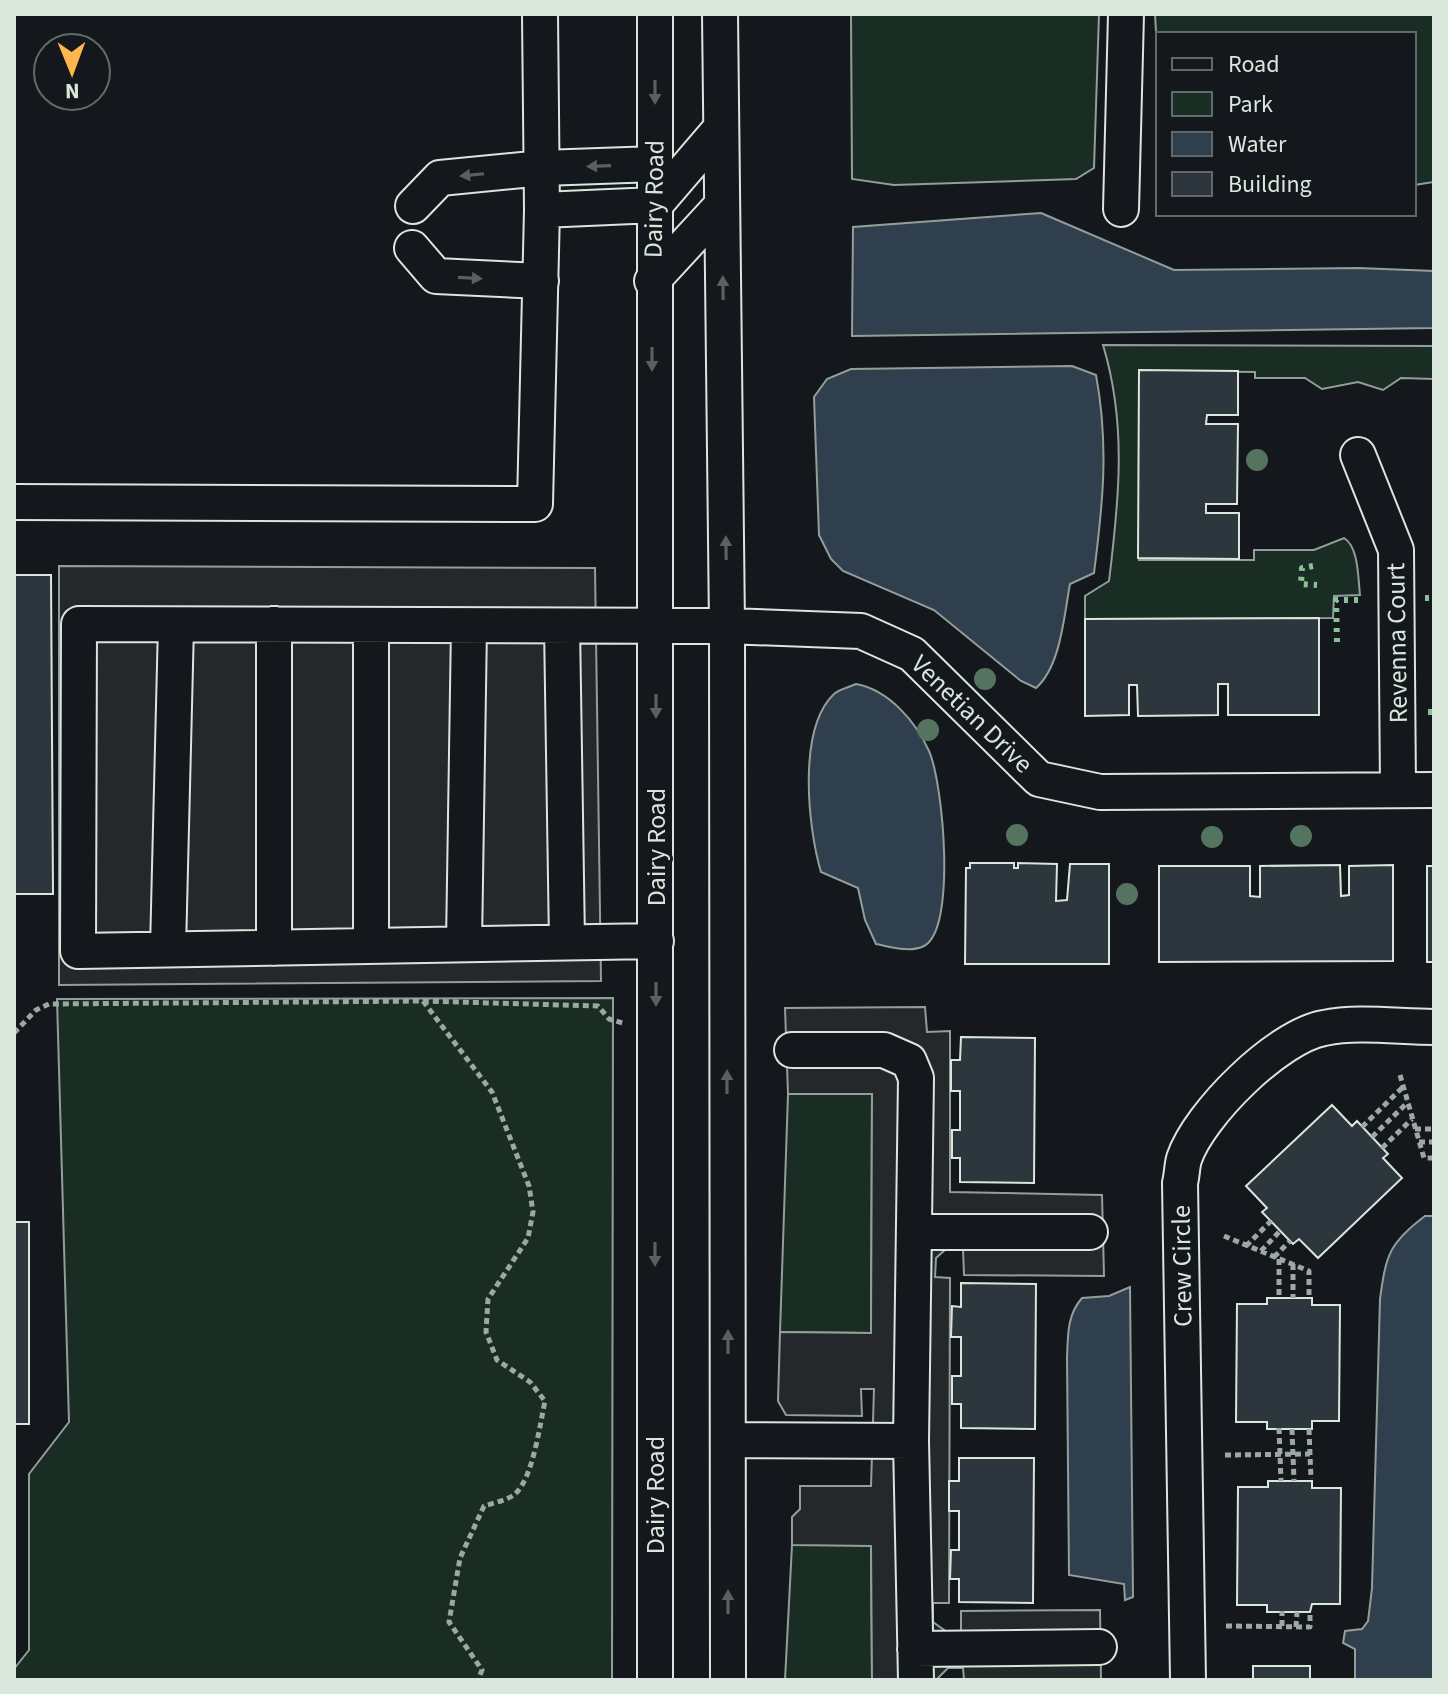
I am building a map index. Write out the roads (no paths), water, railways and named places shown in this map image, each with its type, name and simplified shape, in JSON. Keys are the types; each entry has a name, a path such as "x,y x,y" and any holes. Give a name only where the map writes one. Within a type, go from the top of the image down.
{"street":[{"path":"14,502 535,504 542,210 540,14"},
{"name":"Dairy Road","path":"655,14 656,164 652,281 656,941 655,1680"},
{"path":"720,14 727,626 728,1680"},
{"path":"1121,209 1126,14"},
{"path":"542,210 655,205 721,128"},
{"path":"413,206 440,178 542,168 656,164"},
{"path":"652,281 722,205"},
{"path":"412,248 436,276 541,281"},
{"name":"Revenna Court","path":"1358,455 1396,550 1398,790"},
{"name":"Venetian Drive","path":"168,949 78,951 79,624 727,626 861,631 912,654 1039,779 1100,792 1434,790"},
{"path":"274,624 274,948"},
{"path":"176,625 168,949 656,941"},
{"path":"371,626 371,946"},
{"path":"464,944 469,626"},
{"path":"562,626 567,942"},
{"name":"Crew Circle","path":"1188,1680 1180,1183 1185,1158 1204,1123 1247,1076 1304,1033 1327,1027 1434,1027"},
{"path":"792,1050 884,1050 909,1061 916,1078 911,1441 915,1664 1099,1647"},
{"path":"914,1232 1090,1232"},
{"path":"728,1440 911,1441"}],"water":[{"path":"1041,213 1174,270 1358,268 1434,271 1434,328 852,336 853,227"},
{"path":"1072,366 1096,375 1100,401 1103,474 1097,547 1094,573 1070,584 1056,654 1036,688 1021,681 934,610 843,571 831,559 819,535 814,397 827,379 851,369"},
{"path":"856,684 880,693 900,709 923,740 934,768 942,822 944,885 941,913 934,934 919,948 900,949 876,944 865,920 858,888 821,872 816,853 809,780 815,730 822,710 834,694"},
{"path":"1425,1216 1434,1216 1434,1680 1355,1680 1355,1649 1343,1643 1345,1631 1362,1629 1368,1621 1372,1588 1382,1284 1391,1251 1404,1234"},
{"path":"1130,1287 1133,1597 1125,1600 1124,1584 1069,1575 1067,1357 1071,1318 1082,1298 1109,1296"}]}
